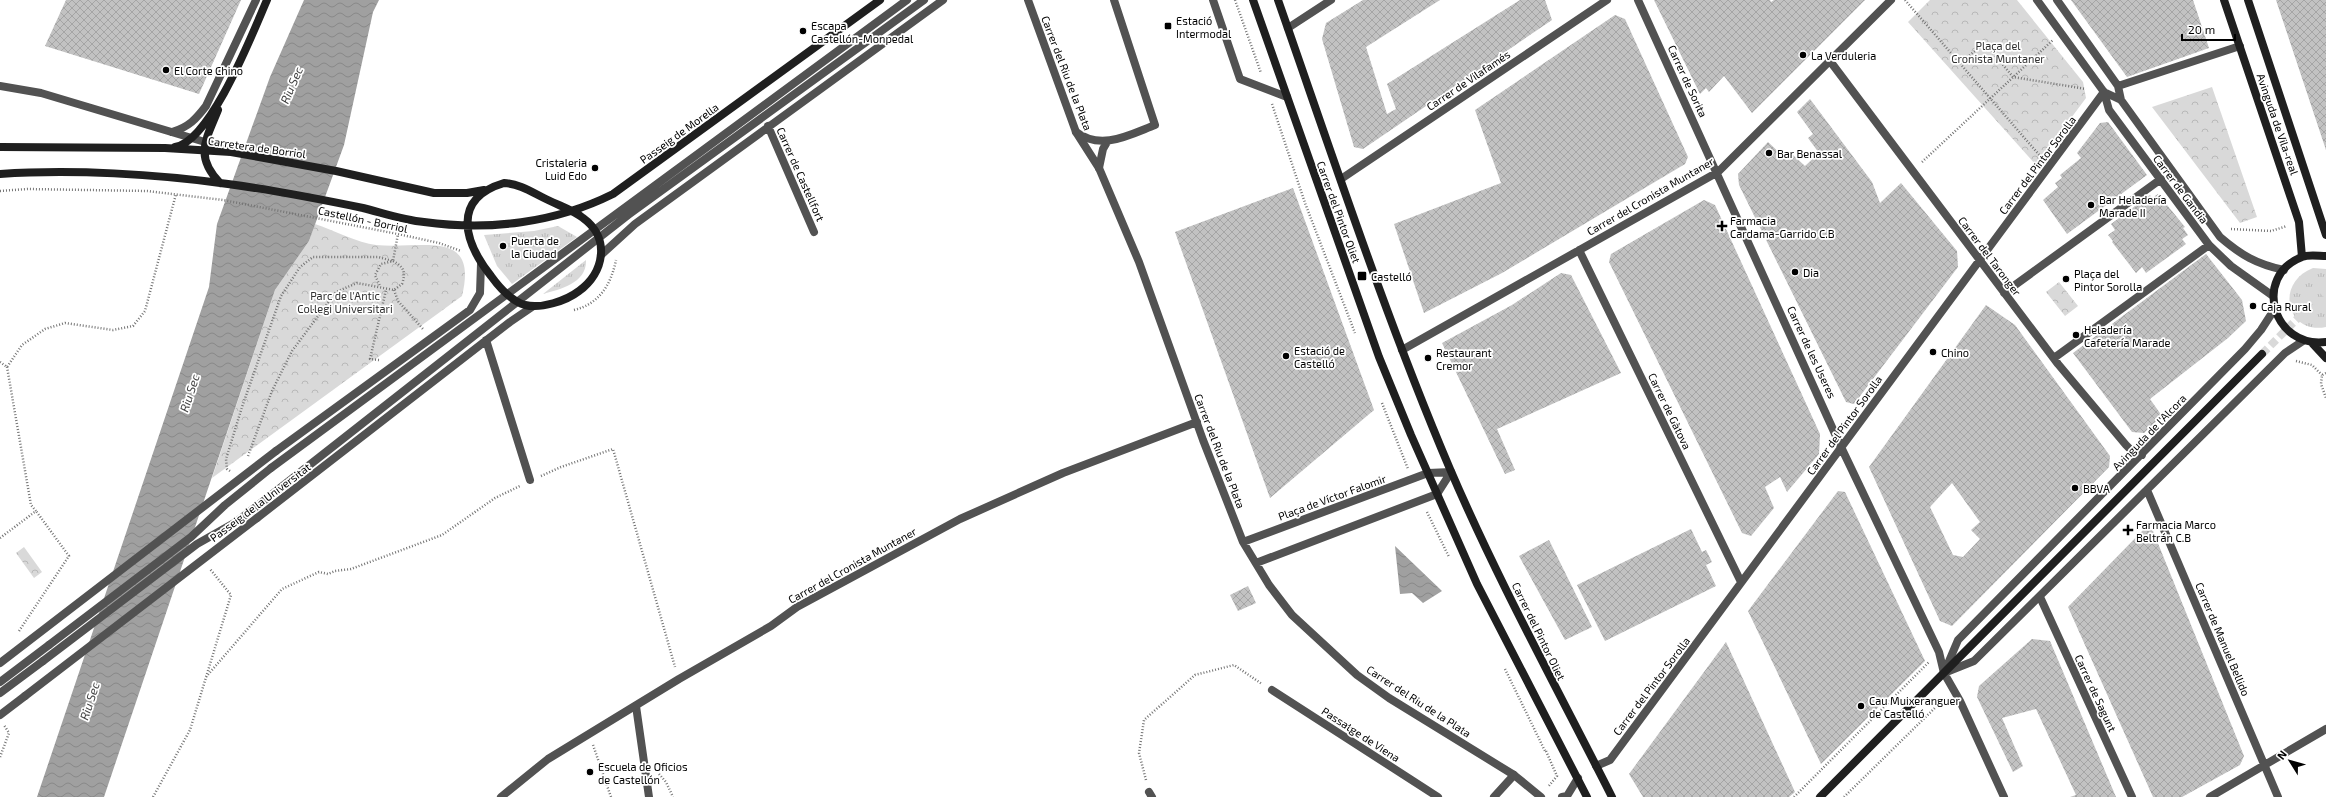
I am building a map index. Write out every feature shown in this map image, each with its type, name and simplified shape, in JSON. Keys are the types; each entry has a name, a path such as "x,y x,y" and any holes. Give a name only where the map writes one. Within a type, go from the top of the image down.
{"main road":[{"path":"224,183 206,165 204,146 226,91 267,0"},
{"name":"Passeig de Morella","path":"467,226 530,222 573,211 594,203 629,184 880,0"},
{"name":"Carrer del Pintor Oliet","path":"1253,0 1379,357 1477,584 1587,797"},
{"name":"Carrer del Pintor Oliet","path":"1278,0 1402,350 1452,472 1499,575 1612,797"},
{"name":"Avinguda de Vila-real","path":"2224,0 2299,222 2302,257"},
{"name":"Avinguda de Vila-real","path":"2248,0 2326,235"},
{"path":"165,148 179,146 193,138 226,91"},
{"name":"Carretera de Borriol","path":"0,147 165,148 204,146"},
{"name":"Carretera de Borriol","path":"235,153 336,171 434,192 467,193 484,190 504,183 514,184 573,211 595,229"},
{"path":"0,174 24,172 121,175 224,183 422,222 467,226"},
{"path":"484,190 473,204 467,226 470,241 481,264 508,295 517,302 532,306 562,300 587,285 599,266 601,255 600,238 595,229"},
{"path":"2326,256 2302,257 2284,270 2276,282 2273,296 2274,310 2284,329 2303,341 2313,344 2326,342"},
{"path":"2313,344 2326,358"},
{"name":"Avinguda de l'Alcora","path":"1820,797 2262,354"}],"street":[{"path":"172,132 184,128 194,121 206,106 256,0"},
{"path":"0,682 191,537 225,505 272,468 907,0"},
{"path":"0,693 197,544 236,522 600,238 924,0"},
{"path":"601,255 635,224 943,0"},
{"name":"Carrer del Riu de la Plata","path":"1028,0 1076,132 1099,168 1139,262 1197,422 1243,542 1256,563 1292,615 1357,674 1389,698 1514,776 1541,797"},
{"path":"1076,132 1087,140 1107,142 1155,125 1114,0"},
{"path":"1213,0 1240,79 1287,97"},
{"path":"1288,28 1331,0"},
{"name":"Carrer de Vilafamés","path":"1341,179 1607,0"},
{"name":"Carrer de Sorita","path":"1638,0 1718,172"},
{"name":"Carrer del Cronista Muntaner","path":"1402,350 1718,172 1891,0"},
{"path":"2037,0 2104,92"},
{"name":"Carrer de Gandia","path":"2057,0 2118,86 2121,100 2220,237 2241,255 2267,266 2284,270"},
{"path":"2118,86 2240,46"},
{"name":"Carrer del Taronger","path":"1830,60 1979,261 2054,358 2134,454 2142,455"},
{"path":"0,86 41,92 193,138 204,146 235,153"},
{"name":"Carrer de Gandia","path":"2104,92 2121,100"},
{"name":"Carrer de Gandia","path":"2104,92 2109,110 2209,245 2231,266 2273,296"},
{"name":"Carrer del Pintor Sorolla","path":"1596,766 1610,760 2104,92"},
{"name":"Carrer de Castellfort","path":"768,126 814,232"},
{"path":"1099,168 1103,149 1107,142"},
{"name":"Carrer de les Useres","path":"1718,172 1841,447 1939,652 1944,673 1954,690 2004,797"},
{"path":"2004,293 2161,179"},
{"path":"2054,358 2209,245"},
{"name":"Carrer de Gàtova","path":"1579,250 1741,582"},
{"path":"0,663 276,451 470,310 480,294 481,264"},
{"name":"Passeig de la Universitat","path":"1,718 25,696 532,306"},
{"name":"Avinguda de l'Alcora","path":"1944,673 1958,640 2245,349 2262,330 2274,310"},
{"path":"486,340 530,480"},
{"name":"Avinguda de l'Alcora","path":"1944,673 1974,661 2285,353 2303,341"},
{"name":"Carrer del Cronista Muntaner","path":"501,797 548,759 679,679 771,626 797,607 960,519 1063,473 1197,422"},
{"path":"1428,473 1452,472"},
{"path":"1256,563 1437,494 1452,472"},
{"name":"Plaça de Víctor Falomir","path":"1243,542 1428,473"},
{"name":"Carrer de Manuel Bellido","path":"2148,490 2278,797"},
{"name":"Carrer de Sagunt","path":"2040,597 2132,797"},
{"name":"Passatge de Viena","path":"1272,690 1438,797"},
{"path":"636,706 649,797"},
{"path":"2210,797 2326,729"},
{"path":"1494,797 1514,776"},
{"path":"1562,797 1567,796 1578,778"}],"path":[{"path":"1905,0 2050,166"},
{"path":"1912,171 2054,39"},
{"path":"1960,64 1985,43 2013,77 2104,92"},
{"name":"Castellón - Borriol","path":"0,191 27,189 131,191 176,194 223,200 321,218 451,246 461,251 464,256"},
{"path":"18,632 69,556 31,505 7,367 22,345 45,329 65,323 113,330 133,326 145,311 176,194"},
{"path":"2220,237 2232,229 2271,231 2299,222"},
{"path":"393,261 398,234"},
{"path":"231,472 227,469 226,459 242,407 281,296 300,267 313,257 378,257 393,261 402,266 405,275 402,284 394,290 386,290 380,286 357,283 336,292 292,351 272,391 247,460"},
{"path":"380,286 375,275 381,264 393,261"},
{"path":"380,360 370,359 386,290"},
{"path":"394,290 398,301 423,329"},
{"path":"0,362 7,367"},
{"path":"2326,373 2322,375 2321,384 2326,398"},
{"path":"206,677 282,589 319,572 328,574 335,571 351,569 442,534 495,498 530,480 561,467 613,449 679,679"},
{"path":"228,479 231,472 236,468"},
{"path":"0,538 36,511"},
{"path":"153,797 190,730 232,595 209,568"},
{"path":"1794,797 1939,652"},
{"path":"1150,795 1139,753 1144,720 1196,674 1234,665 1272,690"},
{"path":"1844,797 1954,690"},
{"path":"0,757 9,733 1,718"},
{"path":"589,735 611,797"}],"green space":[{"name":"Plaça del Cronista Muntaner","path":"1930,0 2017,0 2083,82 2086,98 2036,165 1908,22"},
{"path":"2212,87 2257,217 2240,223 2152,107"},
{"name":"Parc de l'Antic Col·legi Universitari","path":"315,224 369,244 393,246 442,246 454,251 462,260 465,274 462,296 212,478 275,290 309,241"},
{"path":"558,226 577,237 512,284 497,266 484,235 534,231"},
{"path":"586,260 585,268 578,280 565,287 543,294"},
{"path":"2313,268 2326,269 2326,327 2313,327 2302,323 2294,316 2290,306 2290,295 2293,285 2301,275"},
{"path":"2059,282 2078,306 2065,316 2046,292"},
{"path":"24,547 42,572 34,578 16,553"}],"water":[{"name":"Riu Sec","path":"304,0 379,0 373,12 344,145 309,241 275,290 104,797 37,797 209,287 217,224 270,77"},
{"path":"1395,546 1442,591 1423,603 1412,593 1400,594"}],"building":[{"name":"El Corte Chino","path":"66,0 241,0 199,94 45,46"},
{"path":"1363,0 1440,0 1366,47 1387,114 1396,109 1387,84 1520,0 1545,0 1552,20 1363,149 1354,147 1322,39 1326,23"},
{"path":"1654,0 1770,0 1771,2 1774,0 1865,0 1752,113 1724,76 1709,92 1706,88 1700,94"},
{"path":"2071,0 2193,0 2209,48 2127,77"},
{"path":"2276,0 2326,0 2326,150"},
{"path":"1615,15 1625,19 1688,157 1685,164 1502,273 1424,313 1394,224 1501,183 1475,110"},
{"path":"1810,99 1872,182 1880,203 1901,183 1957,251 1958,267 1854,404 1846,402 1739,185 1738,174 1768,142 1787,160 1792,154 1805,166 1819,153 1808,138 1813,134 1797,112"},
{"path":"2108,122 2147,175 2067,234 2043,200 2058,187 2055,183 2062,178 2060,175 2081,158 2077,153 2100,123"},
{"name":"Estació de Castelló","path":"1293,188 1374,410 1270,498 1175,232"},
{"path":"2158,194 2185,227 2183,228 2188,235 2182,239 2186,244 2146,273 2142,267 2136,273 2108,235 2115,230 2111,224 2150,195 2152,198"},
{"path":"1704,200 1715,205 1820,434 1819,454 1787,492 1780,477 1765,487 1774,508 1751,536 1742,533 1609,262 1611,254"},
{"path":"2206,254 2242,300 2246,321 2228,338 2150,399 2162,416 2144,433 2132,432 2073,353"},
{"path":"1561,273 1571,275 1621,373 1497,429 1515,470 1505,474 1442,343 1512,305"},
{"path":"1986,305 2015,325 2110,456 2109,467 1952,626 1940,621 1869,467","holes":["1952,483 1980,522 1971,530 1980,539 1963,557 1953,555 1930,507"]},
{"path":"1838,491 1845,492 1925,661 1821,764 1748,611"},
{"path":"2146,527 2153,531 2244,756 2240,765 2182,797 2153,797 2068,607"},
{"path":"1691,529 1702,552 1706,550 1712,562 1706,565 1716,586 1605,641 1577,585"},
{"path":"1549,540 1592,627 1565,640 1519,556"},
{"path":"1248,586 1256,603 1238,611 1230,595"},
{"path":"2032,639 2050,641 2116,797 2070,797 2076,795 2036,709 2002,718 2023,766 2013,772 1977,697 1979,686"},
{"path":"1726,642 1795,792 1789,797 1643,797 1629,774"}],"tunnel":[{"path":"2262,354 2326,290"}],"place":[{"name":"Estació Intermodal","path":"1168,26"},
{"name":"Escapa Castellón-Monpedal","path":"803,31"},
{"name":"La Verduleria","path":"1803,55"},
{"name":"El Corte Chino","path":"166,70"},
{"name":"Bar Benassal","path":"1769,153"},
{"name":"Cristaleria Luid Edo","path":"595,168"},
{"name":"Bar Heladería Marade II","path":"2091,205"},
{"name":"Farmacia Cardama-Garrido C.B","path":"1722,226"},
{"name":"Puerta de la Ciudad","path":"503,246"},
{"name":"Dia","path":"1795,272"},
{"name":"Castelló","path":"1362,276"},
{"name":"Plaça del Pintor Sorolla","path":"2066,279"},
{"name":"Caja Rural","path":"2253,306"},
{"name":"Heladería Cafetería Marade","path":"2076,335"},
{"name":"Chino","path":"1933,352"},
{"name":"Estació de Castelló","path":"1286,356"},
{"name":"Restaurant Cremor","path":"1428,358"},
{"name":"BBVA","path":"2075,488"},
{"name":"Farmacia Marco Beltrán C.B","path":"2128,530"},
{"name":"Cau Muixeranguer de Castelló","path":"1861,706"},
{"name":"Escuela de Oficios de Castellón","path":"590,772"}]}
